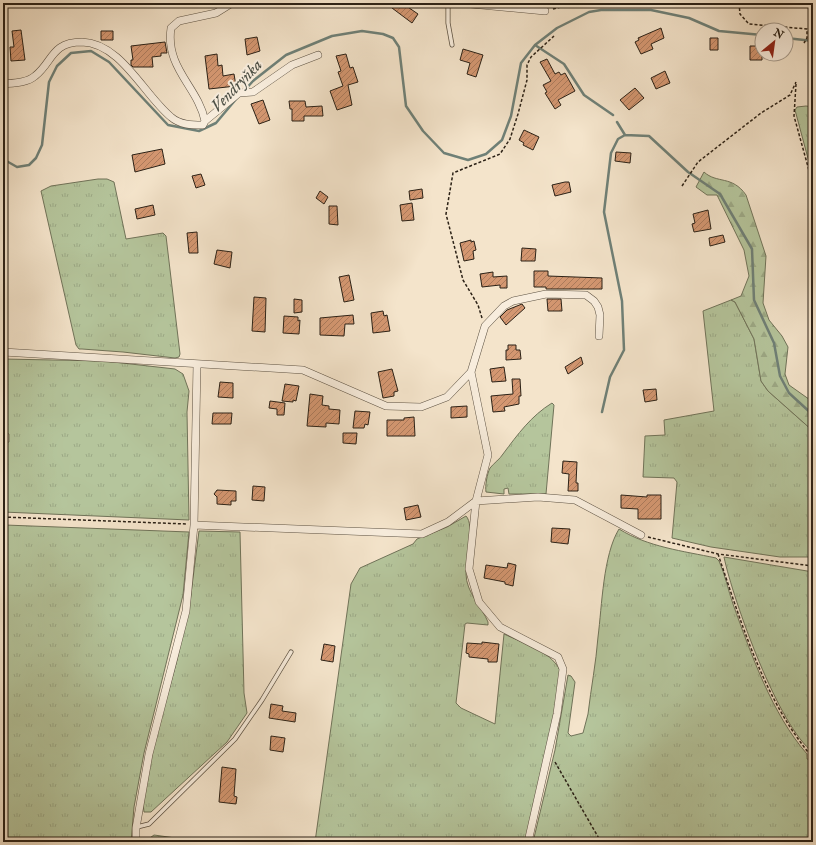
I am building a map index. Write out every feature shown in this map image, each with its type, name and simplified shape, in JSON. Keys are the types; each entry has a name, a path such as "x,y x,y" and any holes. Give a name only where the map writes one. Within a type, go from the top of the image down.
{"street":[{"path":"205,121 203,111 174,63 170,41 171,28 179,21 216,13 232,3"},
{"path":"460,3 545,11"},
{"path":"3,84 24,82 34,77 55,51 69,44 89,43 114,55 171,117 188,124 202,125 239,93 253,92 292,65 318,55"},
{"path":"3,352 303,370 386,406 421,407 447,397 471,372 485,326 504,306 513,301 546,294 586,295 594,301 598,307 600,316 599,336"},
{"path":"136,842 136,828 149,754 186,611 194,525 196,364"},
{"path":"471,372 488,456 476,501 469,569 479,602 500,627 558,657 562,669 549,752 528,842"},
{"path":"194,525 422,534 448,522 476,501 538,497 574,500 641,535"}],"lane":[{"path":"448,3 448,23 452,45"},
{"path":"136,828 149,824 235,739 262,700 291,652"}],"path":[{"path":"545,11 576,3"},
{"path":"739,3 740,14 749,24 807,29 807,38 804,43"},
{"path":"485,326 478,305 462,280 446,214 453,173 500,154 510,139 518,114 527,80 527,65 531,57 554,36"},
{"path":"682,186 698,162 762,113 790,95 796,82 794,116 813,186"},
{"path":"3,516 194,525"},
{"path":"641,535 718,554 813,566"},
{"path":"718,554 737,611 758,664 786,722 808,752 813,755"},
{"path":"549,752 601,842"}],"green space":[{"path":"797,107 813,107 813,177 795,110"},
{"path":"704,172 714,178 730,182 741,189 746,195 766,256 763,303 769,320 782,336 788,347 785,374 789,385 813,402 813,431 768,391 761,381 754,339 735,302 731,300 741,296 749,276 744,250 717,195 707,195 696,187"},
{"path":"107,179 114,182 126,239 163,233 166,236 180,354 179,357 175,358 79,349 76,345 41,191 51,186"},
{"path":"731,300 735,302 754,339 761,381 768,391 813,431 813,557 780,557 711,547 672,538 677,482 674,478 643,477 645,436 665,435 664,420 714,411 703,311"},
{"path":"3,359 104,361 175,369 183,374 189,391 187,412 189,520 3,512 3,443 9,442 9,434 3,432"},
{"path":"552,403 554,405 546,494 509,494 508,488 504,489 504,494 486,492 486,480 490,468 531,420"},
{"path":"466,516 470,527 466,568 467,581 471,593 485,616 488,625 465,624 456,703 461,708 495,724 504,634 542,652 555,663 560,670 552,734 525,842 315,842 351,584 360,568 413,544 417,539 447,527"},
{"path":"5,525 189,532 183,595 144,753 134,807 131,842 3,842 3,538"},
{"path":"619,529 654,544 716,558 719,561 731,599 764,683 783,721 807,754 807,759 813,760 813,842 562,842 561,838 559,842 533,842 555,750 568,675 571,676 575,682 568,733 571,736 583,733 588,714 595,666 606,566"},
{"path":"199,531 240,532 244,693 247,713 227,742 151,812 144,812 143,803 153,748 177,660 190,602"},
{"path":"724,557 813,572 813,752 800,738 786,717 772,691 747,631"},
{"path":"154,835 204,842 144,842"}],"building":[{"path":"395,3 402,3 418,14 412,23 392,8"},
{"path":"661,28 664,38 651,44 653,49 641,54 635,42 639,40 638,38"},
{"path":"21,30 25,60 11,61 10,47 14,47 12,31"},
{"path":"101,31 113,31 113,40 101,40"},
{"path":"257,37 260,51 247,55 245,39"},
{"path":"710,38 718,38 718,50 710,50"},
{"path":"165,42 167,53 161,53 161,56 152,57 153,67 133,67 131,65 131,60 133,60 131,46"},
{"path":"750,46 754,46 754,60 750,60"},
{"path":"463,49 483,55 476,77 467,74 470,63 460,60"},
{"path":"217,54 218,66 222,65 223,76 234,74 236,86 209,89 205,56"},
{"path":"346,54 350,68 353,67 358,82 348,85 352,105 337,110 330,91 343,86 338,72 341,71 336,56"},
{"path":"547,59 555,74 559,72 561,75 565,73 575,91 558,100 561,105 555,109 545,93 547,92 543,85 551,81 540,62"},
{"path":"665,71 670,83 656,89 651,78"},
{"path":"635,88 644,98 629,110 620,100"},
{"path":"263,100 270,120 259,124 251,104"},
{"path":"289,101 305,101 306,107 322,106 323,116 304,116 304,121 292,121 292,109 290,109"},
{"path":"524,130 539,137 533,150 523,145 524,143 519,140"},
{"path":"162,149 165,164 135,172 132,155"},
{"path":"616,152 631,153 630,163 615,161"},
{"path":"201,174 205,185 196,188 192,176"},
{"path":"569,182 571,192 555,196 552,185"},
{"path":"422,189 423,198 410,200 409,191"},
{"path":"320,191 328,197 324,204 316,198"},
{"path":"412,203 414,220 402,221 400,205"},
{"path":"153,205 155,215 137,219 135,209"},
{"path":"329,206 337,206 338,225 329,224"},
{"path":"708,210 711,229 694,232 692,224 695,223 693,214"},
{"path":"197,232 198,253 189,253 187,233"},
{"path":"723,235 725,242 710,246 709,238"},
{"path":"471,240 471,242 474,241 476,250 473,251 474,259 464,261 460,243"},
{"path":"522,248 536,249 535,261 521,261"},
{"path":"217,250 232,252 230,268 214,264"},
{"path":"534,271 548,271 548,276 602,278 602,289 546,289 546,287 534,287"},
{"path":"493,272 493,277 507,276 507,288 500,288 500,285 482,287 480,274"},
{"path":"349,275 354,300 344,302 339,277"},
{"path":"254,297 266,298 265,332 252,331"},
{"path":"294,299 302,300 302,312 294,313"},
{"path":"547,299 561,299 562,311 548,311"},
{"path":"522,304 525,308 506,325 500,317 507,310"},
{"path":"383,311 384,316 387,315 390,331 373,333 371,313"},
{"path":"353,315 354,324 345,324 344,336 320,335 320,318"},
{"path":"284,316 298,317 298,321 300,320 299,334 283,333"},
{"path":"508,345 516,345 516,350 520,350 521,359 506,360 506,350 508,350"},
{"path":"581,357 583,364 568,374 565,367"},
{"path":"504,367 506,381 492,382 490,369"},
{"path":"392,369 398,391 394,392 394,396 383,398 378,372"},
{"path":"512,379 520,379 521,396 519,396 519,404 504,407 505,411 493,412 491,396 513,394"},
{"path":"220,382 233,383 233,398 218,397"},
{"path":"285,384 299,386 296,401 282,401"},
{"path":"656,389 657,400 645,402 643,390"},
{"path":"310,394 323,396 322,405 329,406 329,409 340,410 339,424 326,423 326,427 307,426"},
{"path":"270,401 285,403 284,415 277,415 277,409 269,408"},
{"path":"467,406 467,417 451,418 451,407"},
{"path":"355,411 370,412 368,425 365,424 364,428 353,428"},
{"path":"213,413 232,413 231,424 212,424"},
{"path":"414,417 415,436 387,436 387,420 404,420 404,418"},
{"path":"343,433 357,433 356,444 343,443"},
{"path":"563,461 577,462 576,483 578,483 578,491 568,491 569,474 562,473"},
{"path":"253,486 265,487 264,501 252,500"},
{"path":"217,490 236,491 236,501 231,501 231,505 217,504 217,497 214,494"},
{"path":"621,495 647,497 647,495 661,495 661,519 638,519 638,509 621,508"},
{"path":"418,505 421,517 406,520 404,508"},
{"path":"552,528 570,529 568,544 551,542"},
{"path":"508,563 516,565 513,586 505,584 505,582 484,578 486,565 507,568"},
{"path":"482,642 499,644 497,662 488,662 488,659 469,657 469,654 466,653 467,643 482,644"},
{"path":"324,644 335,646 333,662 321,660"},
{"path":"271,704 283,706 282,711 296,713 295,722 269,718"},
{"path":"271,736 285,738 283,752 270,750"},
{"path":"222,767 236,769 234,796 237,797 236,804 219,802"}],"waterway":[{"name":"Vendryňka","path":"243,92 253,81 286,55 332,36 362,31 383,34 393,38 399,47 406,106 423,131 444,153 468,160 486,154 502,140 511,116 521,63 535,45 557,28 589,12 601,10 651,10 689,18 719,31 754,34"},
{"name":"Vendryňka","path":"794,39 813,41"},
{"path":"535,45 564,64 584,95 613,115"},
{"name":"Vendryňka","path":"3,159 17,167 29,165 36,158 42,145 49,82 57,66 71,53 91,51 109,62 168,125 199,131 216,123 237,98"},
{"path":"617,122 625,135 649,136 688,172 720,194 752,249 754,300 774,343 780,376 789,393 813,415"},
{"path":"602,412 610,377 624,350 622,301 604,212 611,153 618,139 625,135"}]}
